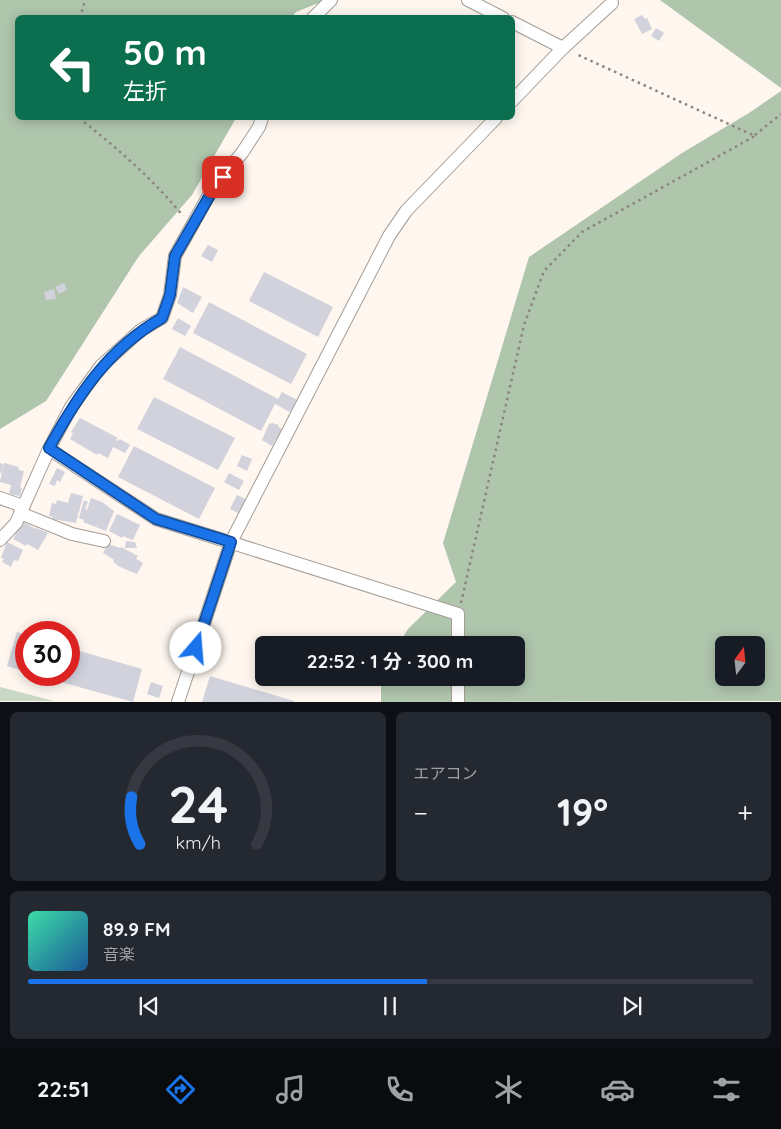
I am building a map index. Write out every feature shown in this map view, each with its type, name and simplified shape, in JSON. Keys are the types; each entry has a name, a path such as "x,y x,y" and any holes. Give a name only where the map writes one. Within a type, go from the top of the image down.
{"street":[{"path":"316,15 331,0"},
{"path":"468,0 497,15"},
{"path":"515,98 563,48 612,3"},
{"path":"515,24 563,48"},
{"path":"1,538 16,523 49,448 71,407 101,366 141,330 162,318 170,295 175,256 214,188 242,153 259,127 261,120"},
{"path":"178,702 231,542 389,236 406,212 494,120"},
{"path":"49,448 156,519 458,614 458,636"},
{"path":"0,498 72,534 104,541"},
{"path":"458,686 458,702"}],"path":[{"path":"81,15 85,0"},
{"path":"563,48 755,136"},
{"path":"458,614 524,325 544,271 582,232 755,136 781,114"},
{"path":"83,120 114,145 161,191 192,226"}],"green space":[{"path":"0,0 326,0 296,12 294,15 15,15 15,120 235,120 192,195 139,256 46,401 0,429"},
{"path":"660,0 781,0 781,88"},
{"path":"781,91 781,701 381,702 381,686 525,686 525,636 404,636 408,629 456,582 443,543 529,257 682,153 749,113"},
{"path":"0,687 54,701 0,701"}],"building":[{"path":"642,15 645,19 647,18 652,29 642,34 634,19"},
{"path":"656,28 664,33 659,41 651,36"},
{"path":"208,245 218,250 212,262 201,256"},
{"path":"264,272 333,307 318,337 249,301"},
{"path":"64,283 67,290 59,294 55,287"},
{"path":"183,287 202,297 193,313 177,303"},
{"path":"54,289 56,299 46,300 44,292"},
{"path":"209,302 307,354 291,384 193,333"},
{"path":"178,318 191,326 185,336 172,329"},
{"path":"180,347 278,399 282,392 297,400 290,412 275,404 261,431 163,379"},
{"path":"154,397 235,438 218,470 137,429"},
{"path":"80,418 118,438 116,440 120,439 130,445 125,453 113,447 108,458 98,453 97,455 70,439 73,433 71,432"},
{"path":"269,424 279,425 278,427 282,429 272,446 262,440"},
{"path":"134,446 215,488 199,519 118,477"},
{"path":"242,455 252,459 247,471 237,466"},
{"path":"0,463 3,464 2,469 4,463 19,467 18,470 24,471 20,496 9,494 11,485 0,482 2,471 0,474"},
{"path":"57,468 65,472 60,482 57,480 55,486 49,484"},
{"path":"229,473 244,481 239,490 224,482"},
{"path":"71,493 83,496 76,523 52,519 53,517 49,516 52,503 56,504 57,500 68,503"},
{"path":"237,495 246,499 238,513 230,509"},
{"path":"91,498 102,502 114,511 106,531 83,522 84,520 79,518 84,500 88,502 85,509 87,510"},
{"path":"117,514 140,525 133,540 123,536 122,538 109,531"},
{"path":"23,522 48,533 38,550 13,539"},
{"path":"126,541 135,542 137,548 125,548"},
{"path":"7,542 23,550 18,561 14,560 11,567 2,562 4,559 1,558"},
{"path":"108,544 121,547 138,556 136,559 143,563 137,574 120,567 113,562 114,560 103,553"},
{"path":"15,639 15,669 7,666"},
{"path":"80,651 142,669 133,702 75,686 80,686"},
{"path":"210,676 294,701 294,702 202,702"},
{"path":"151,682 163,686 159,698 147,694"}],"route":[{"path":"196,648 231,542 156,519 49,448 71,407 101,366 141,330 162,318 170,295 175,256 214,188 223,177"}]}
